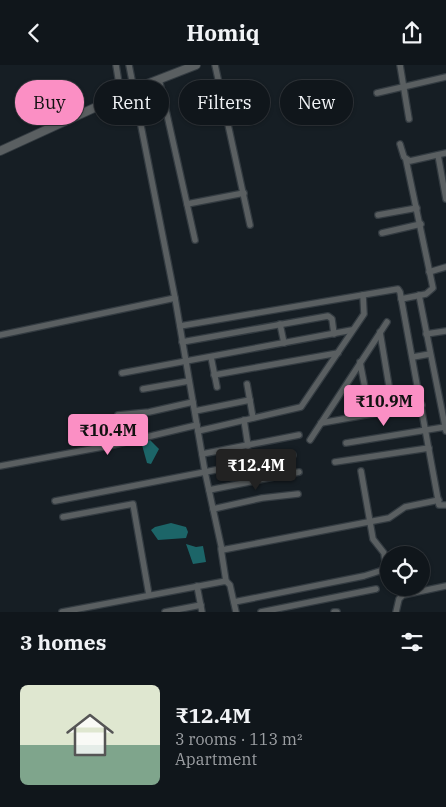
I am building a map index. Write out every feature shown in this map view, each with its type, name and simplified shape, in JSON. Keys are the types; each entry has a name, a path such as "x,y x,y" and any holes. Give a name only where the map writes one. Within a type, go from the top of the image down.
{"street":[{"path":"116,65 118,80"},
{"path":"129,65 132,80"},
{"path":"195,240 159,79 196,65"},
{"path":"215,65 250,225"},
{"path":"400,65 409,119"},
{"path":"377,93 446,77"},
{"path":"0,151 94,108"},
{"path":"141,125 175,298 226,581 230,585 236,612"},
{"path":"400,144 406,160 421,225 432,290 401,299"},
{"path":"406,160 413,161 446,153"},
{"path":"438,155 446,199"},
{"path":"187,204 244,193"},
{"path":"378,215 417,207"},
{"path":"382,233 421,225"},
{"path":"429,272 446,267"},
{"path":"180,326 398,289 413,357 439,505 446,505"},
{"path":"0,466 244,420 301,407 364,314 363,295"},
{"path":"346,443 446,429 419,295"},
{"path":"0,335 175,298"},
{"path":"182,342 330,317 334,334"},
{"path":"310,440 387,322"},
{"path":"280,324 284,343"},
{"path":"122,373 352,331"},
{"path":"426,334 446,331"},
{"path":"380,332 393,410"},
{"path":"214,375 338,353"},
{"path":"413,357 430,354"},
{"path":"211,357 217,387"},
{"path":"360,362 370,414"},
{"path":"143,389 189,381"},
{"path":"247,384 253,418"},
{"path":"195,411 250,400"},
{"path":"118,415 149,412 193,402"},
{"path":"321,423 422,405"},
{"path":"244,420 248,445"},
{"path":"202,453 299,435"},
{"path":"335,462 429,448"},
{"path":"56,501 293,455"},
{"path":"234,602 384,571 386,569 384,553 374,542 361,471"},
{"path":"209,490 300,472"},
{"path":"213,509 256,499 298,494"},
{"path":"221,549 225,551 389,518 410,506 439,500"},
{"path":"63,517 133,504 149,595"},
{"path":"62,612 226,581"},
{"path":"164,612 201,609 197,586"},
{"path":"396,612 398,599 403,595 446,586"},
{"path":"261,612 376,589"}],"water":[{"path":"149,439 159,449 151,464 147,463 142,445 143,440"},
{"path":"171,523 186,527 188,532 186,538 158,540 151,530 155,527"},
{"path":"186,544 196,547 203,546 206,562 193,564"}]}
